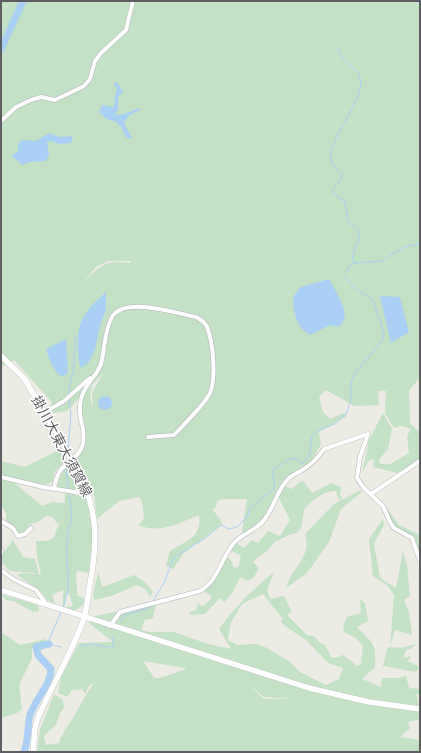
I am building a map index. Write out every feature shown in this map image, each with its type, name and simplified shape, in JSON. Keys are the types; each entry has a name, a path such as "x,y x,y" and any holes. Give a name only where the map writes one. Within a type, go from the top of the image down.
{"main road":[{"name":"掛川大東大須賀線","path":"1,356 24,378 77,469 89,494 94,512 96,533 95,553 84,617 39,715 35,728 33,752"},
{"path":"1,590 110,626 328,693 381,704 420,709"}],"street":[{"path":"1,121 16,107 31,100 41,97 55,100 84,86 90,79 95,61 101,53 126,30 133,1"},
{"path":"54,489 60,471 77,456 81,449 85,434 80,409 84,390 101,364 111,318 116,311 122,308 142,306 196,317 203,321 207,327 213,351 214,368 209,395 174,435 148,437"},
{"path":"45,412 64,401 83,382 94,376"},
{"path":"110,626 120,612 200,591 206,588 212,581 232,545 239,536 253,530 264,520 286,480 319,456 324,449 368,434 360,457 358,478 383,506 394,528 412,538 420,561"},
{"path":"371,494 420,461"},
{"path":"1,477 54,489 89,494"},
{"path":"1,521 10,526 18,536 25,534 30,528"},
{"path":"1,549 1,554"},
{"path":"1,570 36,590 47,605"}],"green space":[{"path":"1,1 266,1 267,3 267,1 420,1 420,378 409,390 410,423 420,433 420,458 398,476 397,473 373,467 374,459 368,461 362,473 369,440 383,413 392,429 388,449 379,460 380,464 390,464 409,453 407,436 411,429 401,426 394,428 385,413 386,391 378,391 379,405 354,406 326,390 319,397 323,412 330,419 343,413 347,416 319,432 321,444 313,459 303,469 293,474 268,512 251,531 242,532 247,499 225,499 217,501 215,509 212,509 222,524 183,554 173,569 166,566 170,551 196,534 199,523 199,515 168,527 146,528 138,525 144,519 142,502 139,497 119,501 97,519 94,495 77,459 85,435 80,406 82,395 67,411 53,413 51,401 14,360 1,367","holes":["108,261 131,261 129,263 108,263 99,268 84,281 96,267","329,279 333,325 295,316 294,296","103,373 92,393 93,410 90,395 93,386 88,389"]},
{"path":"61,449 67,460 55,471 53,481 46,485 1,475 1,461 25,467"},
{"path":"69,465 81,488 70,491 56,487 62,473"},
{"path":"1,477 11,480 42,506 52,502 65,503 65,493 86,497 90,515 85,515 91,516 93,533 89,573 77,571 76,574 77,596 85,598 83,605 74,611 65,607 63,606 63,590 52,595 55,604 47,600 41,591 17,575 23,573 38,574 8,570 4,564 1,564 1,556 13,540 23,557 35,559 39,575 41,575 36,541 51,539 61,521 58,524 52,517 46,516 40,521 28,525 29,527 21,536 6,523 6,513 1,505","holes":["69,593 73,606 65,607 66,594"]},
{"path":"301,481 304,482 312,493 331,483 341,487 340,496 343,498 339,500 336,491 332,491 323,494 310,503 304,510 301,528 297,533 291,534 274,542 253,562 259,568 254,577 248,581 240,577 233,592 224,602 220,598 205,614 190,615 189,612 196,610 198,603 203,606 211,599 211,596 204,591 213,581 227,557 231,560 234,568 239,566 241,556 230,550 236,543 244,548 252,540 258,543 268,531 280,536 290,520 278,496 284,486 292,489"},
{"path":"361,490 362,492 341,509 329,542 307,573 286,588 288,581 304,556 307,542 305,534 334,504"},
{"path":"375,496 382,501 399,525 418,534 420,540 420,558 415,538 395,527 385,508"},
{"path":"383,519 384,525 374,544 380,578 396,588 403,551 407,565 410,596 404,600 409,612 412,635 395,630 390,647 394,595 388,586 373,576 369,539"},
{"path":"98,572 102,586 106,586 134,575 145,582 153,592 150,597 145,589 137,585 111,596 95,600 93,596"},
{"path":"274,573 267,590 270,599 284,596 292,612 287,615 307,635 314,636 319,642 325,645 331,657 335,658 343,655 357,666 361,664 363,646 356,638 344,632 343,626 347,617 361,613 360,599 365,603 368,621 357,627 373,644 375,653 375,667 362,679 381,687 382,678 399,678 406,676 409,688 420,689 420,694 416,694 420,708 420,719 408,722 410,728 400,737 420,740 420,752 37,752 40,730 54,694 63,700 64,708 60,713 56,725 44,736 46,745 59,743 64,731 94,683 89,686 85,694 82,689 72,690 67,697 58,693 61,677 79,643 113,642 89,623 90,617 156,604 153,618 145,620 141,630 149,632 174,632 208,644 231,649 219,629 242,601","holes":["263,594 282,618 287,615 281,622 285,626 307,641 328,663 343,668 339,679 326,685 300,672 289,661 265,647 257,644 237,645 228,640 231,622 242,604","143,661 185,668 186,669 160,678 154,678","247,683 264,697 290,699 264,699"]},
{"path":"1,594 38,605 39,611 33,612 13,601 6,600"},
{"path":"1,632 20,645 46,639 45,642 32,648 32,658 19,685 22,709 17,713 1,718"},
{"path":"416,644 410,649 406,650 404,658 411,656 408,661 418,666 419,668 416,672 383,666 387,649 390,647 401,648"}],"water":[{"path":"117,82 123,92 118,97 118,110 115,115 125,114 140,108 140,110 128,117 124,123 132,138 130,139 126,137 122,128 116,122 107,119 99,112 102,105 114,106 117,91 114,83"},
{"path":"49,133 60,137 73,136 71,143 58,144 52,141 47,142 49,155 46,161 30,162 22,165 11,155 18,152 18,144 22,140 36,141"},
{"path":"329,279 342,304 345,317 343,323 338,327 330,325 310,335 301,328 298,323 293,297 301,287"},
{"path":"106,292 106,310 101,322 95,349 89,362 81,368 79,360 78,336 81,321 93,304"},
{"path":"380,296 400,297 409,332 391,343"},
{"path":"66,339 68,373 63,377 54,369 46,349"},
{"path":"105,396 110,398 112,403 110,408 105,410 100,408 98,403 100,398"}],"waterway":[{"path":"1,49 23,1"},
{"path":"338,48 340,55 356,71 361,81 357,97 338,134 331,152 331,160 333,165 342,175 332,192 344,201 349,223 358,230 360,237 352,260 356,263"},
{"path":"346,272 350,265 356,263 381,261 404,247 420,244"},
{"path":"153,601 164,583 174,557 204,539 221,525 229,529 237,527 247,517 251,507 274,489 274,468 295,458 302,463 304,462 310,453 312,435 318,430 335,424 346,414 351,400 351,382 355,373 383,340 384,335 373,300 354,287 345,276"},
{"path":"68,395 73,371 76,336"},
{"path":"68,448 71,414 69,400"},
{"path":"66,467 68,490"},
{"path":"63,608 68,590 67,547 68,532 72,518 69,493"},
{"path":"120,622 125,615 149,608 150,605"},
{"path":"61,612 49,640 49,644 61,647"},
{"path":"80,646 94,644 111,648 113,647 113,637"},
{"path":"24,752 27,742 30,715 35,703 46,686 51,669 38,655 36,647 49,644"}]}
